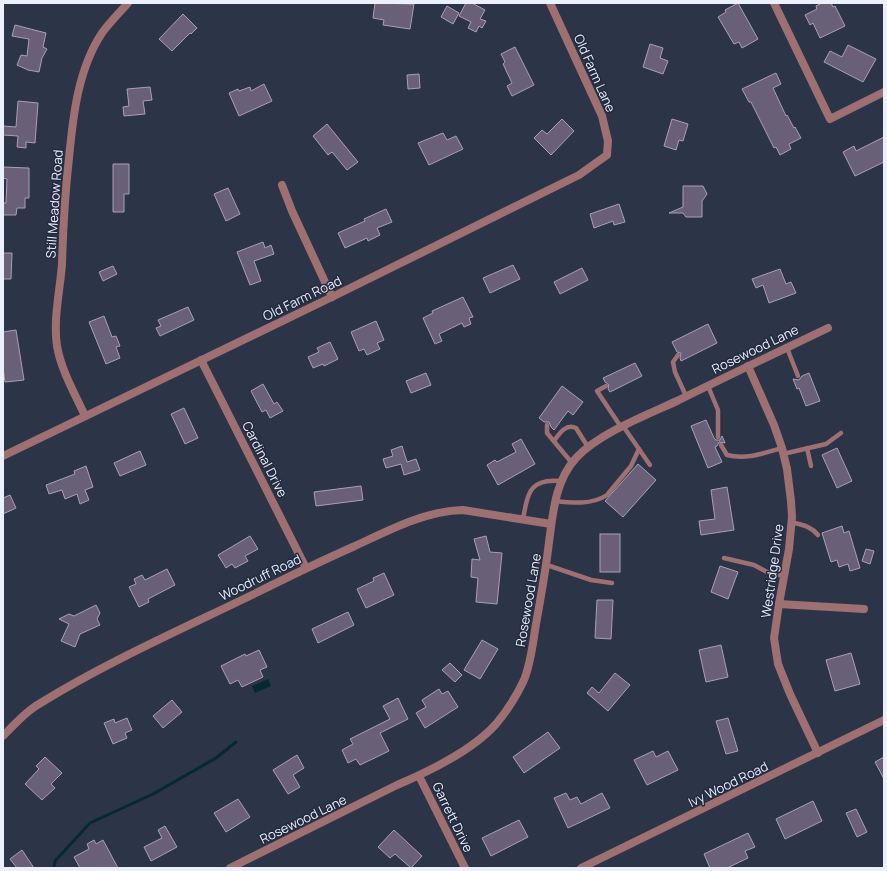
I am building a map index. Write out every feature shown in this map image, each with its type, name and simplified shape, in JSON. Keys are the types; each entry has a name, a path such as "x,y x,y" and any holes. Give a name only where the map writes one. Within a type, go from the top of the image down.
{"street":[{"name":"Still Meadow Road","path":"85,416 64,368 57,346 56,325 62,266 64,202 77,94 93,51 102,34 128,3"},
{"name":"Old Farm Lane","path":"550,3 602,116 608,141 607,155"},
{"path":"774,3 830,119 884,92"},
{"name":"Old Farm Road","path":"3,456 332,297 579,175 607,155"},
{"path":"282,185 292,211 332,297"},
{"name":"Rosewood Lane","path":"230,868 397,785 419,776 462,751 496,724 513,700 524,680 532,650 555,501 562,481 572,463 588,447 622,427 828,328"},
{"name":"Cardinal Drive","path":"201,360 306,568"},
{"name":"Westridge Drive","path":"748,366 774,425 783,451 789,485 791,522 789,549 774,638 778,664 790,694 818,753"},
{"name":"Woodruff Road","path":"3,736 18,720 37,705 90,675 306,568 394,528 432,514 450,510 463,510 552,524"},
{"path":"779,604 864,609"},
{"name":"Ivy Wood Road","path":"581,868 884,720"},
{"name":"Garrett Drive","path":"419,776 464,868"},
{"path":"249,859 251,868"}],"lane":[{"path":"787,348 798,376"},
{"path":"678,355 672,362 673,368 686,396"},
{"path":"606,386 597,391 650,466"},
{"path":"708,386 718,410 718,437"},
{"path":"547,425 547,433 572,463"},
{"path":"554,441 563,430 573,426 576,428 588,447"},
{"path":"721,445 727,455 734,457 746,457 826,444 841,433"},
{"path":"826,444 828,449"},
{"path":"807,448 811,466"},
{"path":"555,501 572,503 596,500 607,495 631,466 639,449"},
{"path":"524,519 526,499 534,486 539,482 549,480 562,481"},
{"path":"791,522 807,526 814,530 818,535"},
{"path":"724,558 754,565 767,572 784,576"},
{"path":"546,565 591,580 612,583"}],"shaded area":[{"path":"268,679 271,686 255,693 252,686"}],"building":[{"path":"375,3 414,4 410,29 383,25 384,20 373,18"},
{"path":"466,3 472,3 485,10 480,19 486,21 482,28 479,26 476,32 468,28 471,22 459,16"},
{"path":"738,3 758,39 742,48 739,42 734,44 718,17 726,12 725,10"},
{"path":"822,3 831,3 833,7 835,6 845,26 820,38 813,23 810,25 805,15 817,9 816,6"},
{"path":"447,6 459,13 453,24 441,17"},
{"path":"183,14 197,28 172,51 159,39"},
{"path":"15,25 46,33 43,47 47,49 42,58 39,72 28,70 17,65 21,55 27,56 29,39 12,36"},
{"path":"650,44 663,48 660,58 668,61 663,74 643,67"},
{"path":"848,45 876,59 863,82 824,62 830,51 842,57"},
{"path":"515,47 534,85 512,96 507,86 512,83 503,64 505,62 501,54"},
{"path":"776,73 781,84 773,88 786,116 787,115 801,138 789,144 791,149 780,155 776,147 774,148 751,102 749,102 742,89"},
{"path":"419,74 420,88 408,89 407,75"},
{"path":"264,84 272,101 239,116 229,93 238,89 239,91 250,87 251,91"},
{"path":"150,87 152,100 143,101 145,114 124,116 123,107 129,106 127,89"},
{"path":"18,101 38,103 35,143 26,142 26,148 17,147 18,136 3,135 3,126 16,127"},
{"path":"562,119 574,131 551,155 534,138 542,130 547,134"},
{"path":"672,119 688,124 683,141 679,140 676,150 664,146"},
{"path":"327,124 358,162 347,170 332,152 328,155 313,136"},
{"path":"443,133 447,140 456,136 463,149 429,165 418,143"},
{"path":"884,137 884,162 855,176 843,152 854,146 856,151"},
{"path":"113,164 129,164 129,194 124,194 124,212 113,212"},
{"path":"3,167 29,168 29,198 25,198 25,208 17,208 16,215 3,215 3,203 6,203 7,179 3,178"},
{"path":"683,186 703,186 707,194 702,201 702,217 686,217 683,213 669,213 683,207"},
{"path":"228,188 240,214 226,221 214,194"},
{"path":"619,204 625,222 614,225 613,221 594,228 590,214"},
{"path":"386,209 392,222 377,228 380,235 368,241 367,238 345,248 338,233 365,221 364,219"},
{"path":"263,242 265,248 271,245 274,254 254,261 261,281 250,285 237,252"},
{"path":"3,253 12,253 11,279 3,279"},
{"path":"513,265 520,279 490,293 483,278"},
{"path":"113,266 117,274 103,281 99,272"},
{"path":"582,268 588,280 560,294 554,282"},
{"path":"780,269 786,284 791,282 796,293 769,303 763,285 756,288 752,279"},
{"path":"463,297 473,317 469,318 471,324 464,327 462,323 439,334 442,341 435,344 423,318 433,313 432,311"},
{"path":"188,307 194,320 160,336 156,328 161,326 158,320"},
{"path":"104,316 112,337 116,336 120,346 116,347 120,358 106,364 89,322"},
{"path":"376,321 384,340 377,343 380,349 367,355 364,349 359,351 351,332"},
{"path":"708,324 717,343 681,361 681,353 677,352 672,342"},
{"path":"16,330 24,380 5,382 3,368 3,332"},
{"path":"330,342 338,359 324,366 323,364 313,368 308,357 319,352 317,348"},
{"path":"635,363 642,376 610,392 608,389 609,385 603,378"},
{"path":"426,373 431,385 411,393 406,381"},
{"path":"809,373 820,401 806,406 799,388 797,389 793,379 799,380 802,376"},
{"path":"263,384 274,404 277,402 283,411 270,418 266,410 262,412 251,391"},
{"path":"562,386 583,402 573,415 568,411 554,430 549,422 544,422 539,418"},
{"path":"184,408 198,438 185,444 171,414"},
{"path":"706,420 714,438 716,440 720,440 722,436 725,443 719,442 715,447 722,462 708,468 691,426"},
{"path":"521,439 535,464 498,485 487,465 495,460 497,462 516,452 512,444"},
{"path":"402,446 407,462 416,459 420,470 404,475 401,464 386,468 383,459 393,456 391,450"},
{"path":"837,448 852,481 837,488 822,455"},
{"path":"140,451 146,465 120,476 114,463"},
{"path":"638,464 656,480 623,517 605,501"},
{"path":"86,466 93,487 85,490 89,500 80,504 77,494 65,499 62,490 49,494 46,485 75,474 74,471"},
{"path":"361,486 363,500 316,506 314,492"},
{"path":"727,487 734,530 701,535 699,521 715,519 711,490"},
{"path":"10,495 16,508 3,514 3,498"},
{"path":"842,526 844,533 849,531 860,568 850,571 848,564 839,567 837,560 831,562 822,533"},
{"path":"600,534 620,534 620,572 600,572"},
{"path":"250,536 258,549 245,556 248,561 235,568 232,564 226,568 218,555"},
{"path":"486,536 490,552 502,553 497,604 476,602 478,578 471,577 472,559 480,560 474,539"},
{"path":"866,549 874,551 870,564 862,561"},
{"path":"720,566 738,572 728,599 711,592"},
{"path":"167,569 175,585 148,599 149,602 139,607 129,587 136,584 134,579 142,575 145,580"},
{"path":"384,573 394,595 366,608 357,589 374,581 373,578"},
{"path":"597,600 613,600 611,639 595,638"},
{"path":"96,605 100,613 97,619 100,625 80,634 75,647 61,641 69,624 59,619 69,614 74,616"},
{"path":"348,612 354,625 318,643 312,629"},
{"path":"482,640 498,649 480,679 464,670"},
{"path":"721,645 728,677 706,682 699,650"},
{"path":"259,650 267,667 260,670 263,677 242,687 238,680 230,684 221,666 245,654 246,656"},
{"path":"851,653 860,684 835,691 826,660"},
{"path":"450,663 462,675 455,682 442,670"},
{"path":"615,673 630,685 608,711 587,693 592,687 599,693"},
{"path":"439,689 442,694 448,691 458,707 425,728 416,713 426,707 422,700"},
{"path":"398,698 408,719 380,733 389,751 360,765 356,759 348,763 342,750 353,744 350,739 390,719 383,706"},
{"path":"172,700 182,712 163,728 153,716"},
{"path":"127,718 132,730 125,733 127,738 113,744 104,723 114,719 115,723"},
{"path":"728,718 738,751 726,754 716,721"},
{"path":"548,732 560,748 524,773 513,757"},
{"path":"653,751 656,757 668,751 678,770 647,785 634,760"},
{"path":"297,755 304,768 293,775 300,787 288,794 273,770"},
{"path":"45,757 62,773 51,784 55,788 42,800 25,784 39,769 36,766"},
{"path":"884,757 884,779 875,762"},
{"path":"566,793 570,800 577,797 581,804 602,793 610,808 568,828 554,798"},
{"path":"238,799 250,817 226,832 214,813"},
{"path":"813,801 822,821 785,839 776,819"},
{"path":"856,809 867,832 857,837 846,813"},
{"path":"519,820 528,837 491,856 482,838"},
{"path":"165,826 177,847 151,861 144,847 162,838 158,830"},
{"path":"394,830 422,856 411,868 395,854 390,858 378,847"},
{"path":"748,833 755,847 745,851 748,858 727,868 710,868 704,854"},
{"path":"94,840 96,844 103,840 118,868 80,868 74,857 89,849 87,844"},
{"path":"22,850 34,868 17,868 10,859"}],"waterway":[{"path":"54,868 55,861 90,823 153,794 216,758 236,742"}]}
